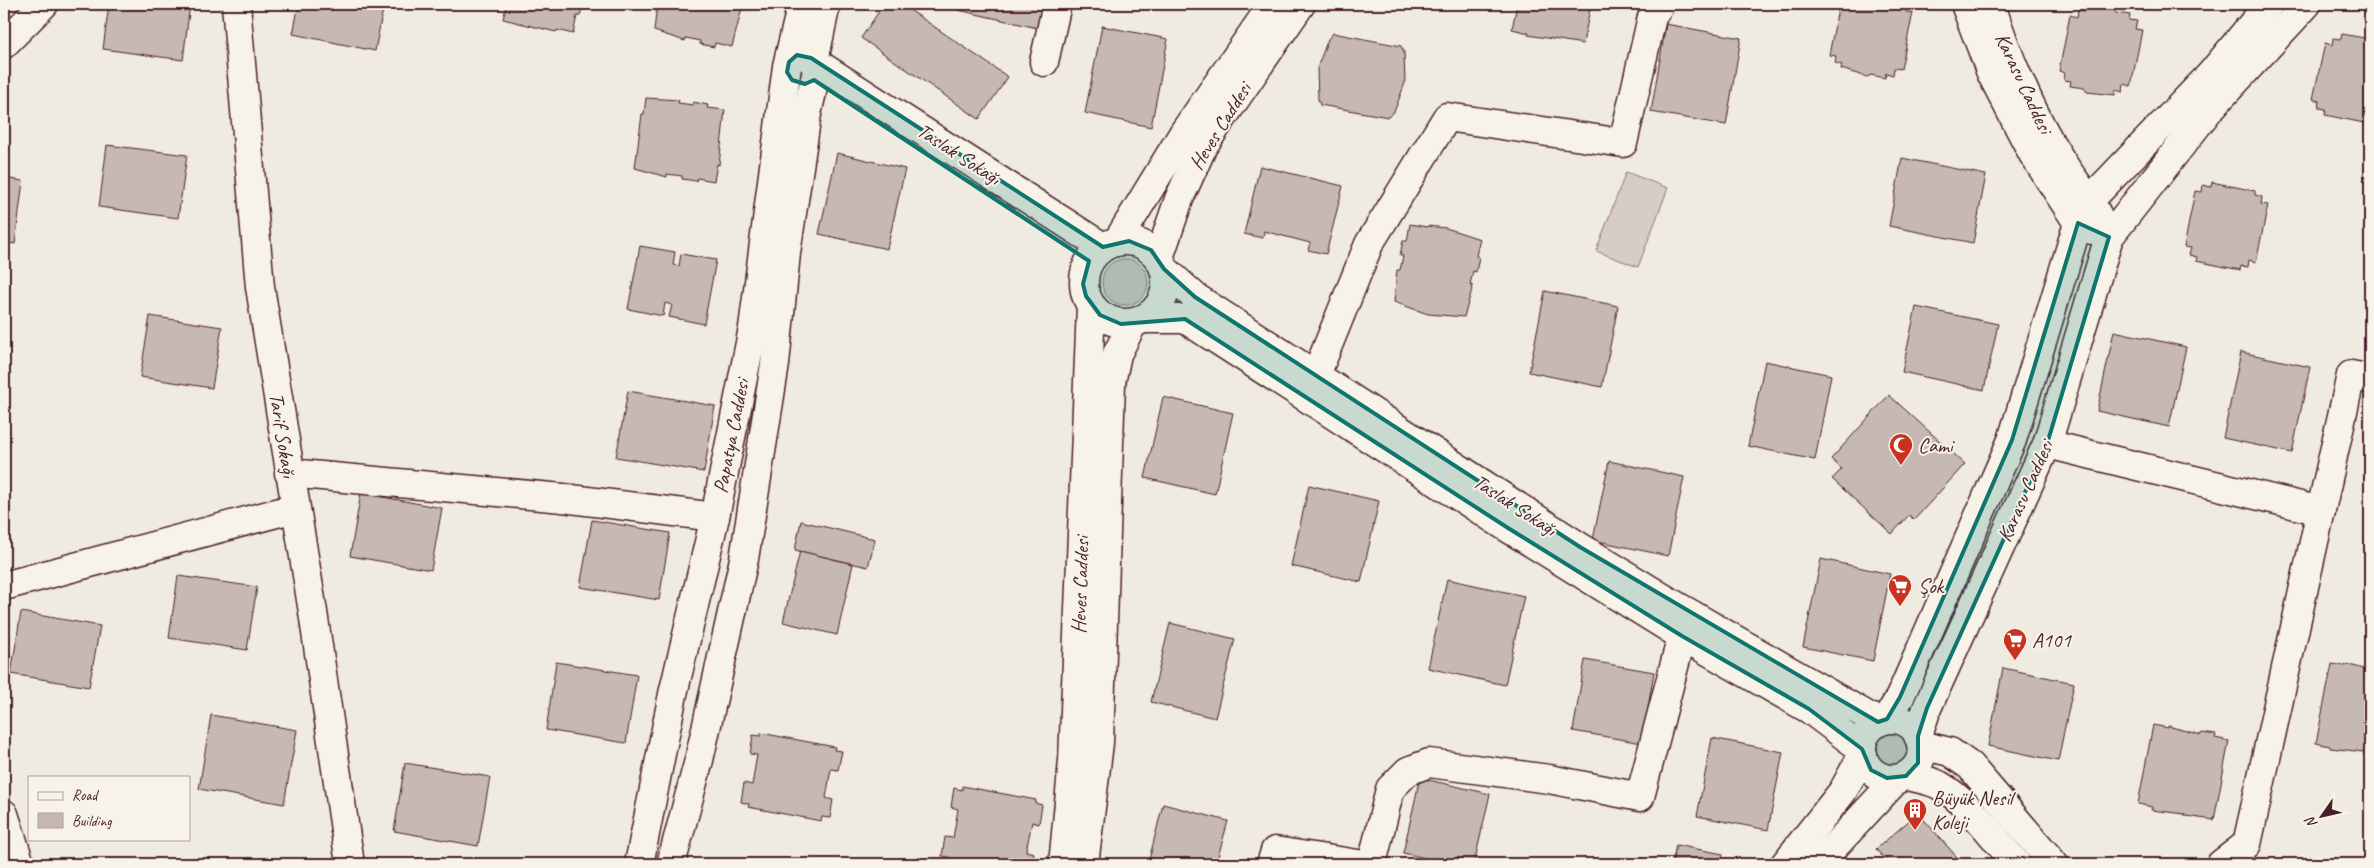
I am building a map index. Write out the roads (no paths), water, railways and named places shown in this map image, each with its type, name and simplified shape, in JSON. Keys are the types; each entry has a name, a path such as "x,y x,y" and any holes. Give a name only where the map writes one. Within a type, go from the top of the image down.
{"street":[{"path":"4,44 44,4"},
{"name":"Tarif Sokağı","path":"236,4 260,287 313,612 350,864"},
{"name":"Papatya Caddesi","path":"671,864 701,751 744,559 775,364 796,182 802,4"},
{"name":"Papatya Caddesi","path":"639,864 674,694 715,516 753,328 801,67 826,4"},
{"path":"1044,62 1057,4"},
{"name":"Heves Caddesi","path":"1103,250 1273,4"},
{"name":"Heves Caddesi","path":"1162,264 1179,199 1203,146 1301,4"},
{"path":"1316,375 1369,244 1446,116 1624,143 1652,16 1660,4"},
{"name":"Karasu Caddesi","path":"1920,740 1932,699 2047,444 2109,237 2032,154 2003,97 1977,39 1965,4"},
{"name":"Karasu Caddesi","path":"1883,721 1900,697 2012,440 2084,212 2005,44 1991,4"},
{"path":"2084,212 2211,74 2269,4"},
{"path":"2109,237 2209,110 2307,4"},
{"name":"Taslak Sokağı","path":"801,67 1103,250"},
{"path":"1129,241 1141,244 1162,264 1165,292 1157,308 1138,321 1109,321 1091,306 1084,284 1103,250 1129,241"},
{"name":"Taslak Sokağı","path":"1162,264 1195,297 1588,551 1883,721"},
{"name":"Heves Caddesi","path":"1063,864 1073,762 1091,306"},
{"name":"Taslak Sokağı","path":"1138,321 1185,318 1508,528 1682,636 1809,709 1862,751"},
{"name":"Heves Caddesi","path":"1084,864 1099,743 1111,383 1117,354 1138,321"},
{"path":"2221,864 2247,844 2351,375 2370,379"},
{"path":"2047,444 2321,511"},
{"path":"289,473 564,498 715,516"},
{"path":"4,586 295,508"},
{"path":"1372,864 1390,788 1408,771 1429,763 1549,779 1640,797 1682,636"},
{"path":"1786,864 1843,791 1862,751 1866,735 1883,721 1906,722 1920,740 1950,752 1970,766 2054,864"},
{"path":"1818,864 1901,777 1918,762 1920,740"},
{"path":"1862,751 1871,770 1878,776 1901,777 1937,784 1952,794 1968,808 2017,864"},
{"path":"4,814 20,864"},
{"path":"1271,864 1275,851 1358,864"}],"place":[{"name":"Cami","path":"1901,466"},
{"name":"Şok","path":"1900,607"},
{"name":"A101","path":"2015,661"},
{"name":"Büyük Nesil Koleji","path":"1915,831"}]}
